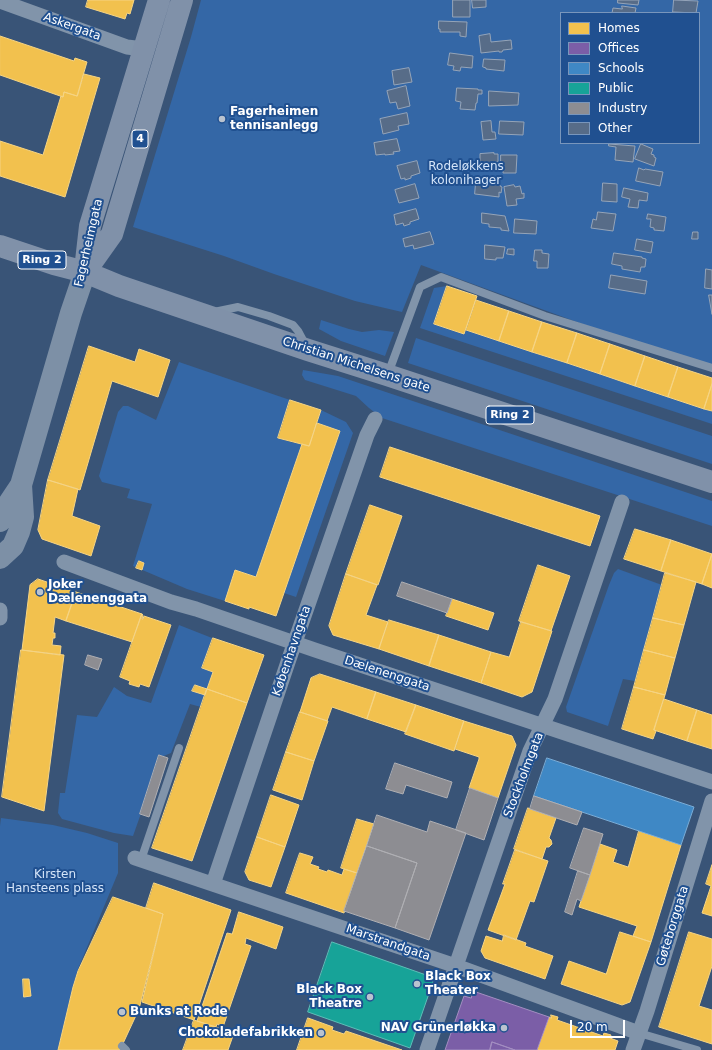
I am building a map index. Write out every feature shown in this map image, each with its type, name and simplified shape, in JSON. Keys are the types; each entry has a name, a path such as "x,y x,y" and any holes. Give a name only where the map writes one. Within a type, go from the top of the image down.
{"main road":[{"name":"Fagerheimgata","path":"85,272 90,226 159,0"},
{"name":"4","path":"85,272 112,234 182,0"},
{"name":"Christian Michelsens gate","path":"0,246 54,264 85,272 119,286 308,350 712,482"}],"street":[{"name":"Askergata","path":"0,0 127,47 144,49"},
{"name":"Fagerheimgata","path":"0,521 3,512 21,485 71,313 85,272"},
{"name":"Københavngata","path":"213,884 367,435 375,419"},
{"name":"Fagerheimgata","path":"0,558 13,546 19,532 23,517 21,485"},
{"name":"Stockholmgata","path":"427,1050 531,749 555,698 622,502"},
{"name":"Dælenenggata","path":"64,562 171,602 196,609 712,782"},
{"path":"0,610 0,618"},
{"name":"Gøteborggata","path":"633,1050 647,1011 712,801"},
{"name":"Marstrandgata","path":"138,859 456,966 639,1033"}],"lane":[{"path":"387,375 420,287 441,277 545,316 712,368"},
{"path":"138,859 179,748"},
{"path":"639,1033 697,1050"}],"green space":[{"name":"Rodeløkkens kolonihager","path":"201,0 712,0 712,370 689,363 421,265 402,312 355,301 224,256 133,227"},
{"path":"447,286 434,324 464,334 466,330 712,411 712,424 420,328 434,288"},
{"path":"321,320 362,332 379,330 394,332 385,356 341,341 319,329"},
{"path":"416,338 712,436 712,464 408,363"},
{"path":"179,362 290,400 278,438 302,444 256,577 235,570 225,601 187,589 133,566 152,504 127,498 130,489 102,482 99,476 118,412 123,406 128,406 156,420"},
{"path":"303,370 338,376 712,501 712,526 382,418 356,396 305,380 302,375"},
{"path":"321,410 346,422 353,433 296,597 284,593 340,431 317,423"},
{"path":"618,569 662,585 635,681 623,679 608,726 567,712 566,707 609,585 614,573"},
{"path":"179,625 212,638 202,668 213,671 201,707 190,704 171,753 161,757 133,836 114,833 62,819 58,813 60,793 65,793 77,715 97,717 114,687 127,696 151,703"},
{"name":"Kirsten Hansteens plass","path":"1,818 53,825 87,833 118,843 118,873 78,969 58,1050 0,1050"}],"building: Homes":[{"path":"88,0 134,0 130,14 127,13 125,19 86,7"},
{"path":"0,36 74,61 75,58 87,62 77,96 64,92 63,97 0,75"},
{"path":"84,74 100,78 65,197 0,176 0,141 43,155 61,96 63,97 64,92 77,96"},
{"path":"447,286 477,296 464,334 434,324"},
{"path":"476,300 509,311 499,341 466,330"},
{"path":"509,311 542,322 532,352 499,341"},
{"path":"542,322 577,333 567,363 532,352"},
{"path":"577,333 610,344 600,374 567,363"},
{"path":"610,344 645,356 635,386 600,374"},
{"path":"89,346 135,362 139,349 170,360 158,397 112,381 80,490 48,480"},
{"path":"645,356 678,367 668,397 635,386"},
{"path":"678,367 712,378 712,384 704,409 668,397"},
{"path":"712,384 712,411 704,409"},
{"path":"290,400 321,410 309,446 278,438"},
{"path":"317,423 340,431 276,616 225,601 235,570 256,577 302,444 309,446"},
{"path":"390,447 600,516 590,546 380,477"},
{"path":"48,480 78,489 72,516 100,526 91,556 42,539 38,530"},
{"path":"370,505 402,516 378,585 346,574"},
{"path":"635,529 671,540 661,571 624,559"},
{"path":"671,540 712,554 702,584 661,571"},
{"path":"712,554 712,588 702,584"},
{"path":"139,561 144,563 142,570 136,568"},
{"path":"538,565 570,576 551,631 519,621"},
{"path":"665,573 696,582 684,625 653,618"},
{"path":"346,574 377,585 366,615 388,622 379,649 333,635 329,626"},
{"path":"38,579 76,592 66,621 55,617 53,633 55,633 55,638 53,638 52,645 61,646 60,655 22,650 30,585"},
{"path":"76,592 142,614 132,642 66,621"},
{"path":"452,599 494,613 488,630 446,616"},
{"path":"142,614 142,619 144,616 171,625 149,687 140,684 139,687 129,684 130,681 120,677"},
{"path":"653,618 684,625 675,658 644,650"},
{"path":"389,620 439,635 429,666 379,649"},
{"path":"521,622 552,631 532,692 522,697 481,683 491,652 509,657"},
{"path":"439,635 491,652 481,683 429,666"},
{"path":"213,638 264,655 247,703 207,689 213,672 202,668"},
{"path":"21,650 64,655 44,811 2,797"},
{"path":"644,650 675,658 665,695 634,687"},
{"path":"320,674 376,692 367,719 332,707 327,721 300,712 311,678"},
{"path":"195,685 207,689 205,695 192,691"},
{"path":"634,687 665,695 654,730 656,731 653,739 622,729"},
{"path":"207,689 247,703 192,861 152,848"},
{"path":"376,692 416,705 406,732 367,719"},
{"path":"664,699 697,710 687,741 654,730"},
{"path":"416,705 464,721 454,751 405,734"},
{"path":"697,710 712,715 712,749 687,741"},
{"path":"300,712 328,721 314,761 286,752"},
{"path":"464,721 512,736 516,745 498,798 469,788 479,757 455,749"},
{"path":"286,752 314,761 302,800 273,790"},
{"path":"271,795 299,805 285,847 257,837"},
{"path":"528,808 556,818 549,838 552,844 549,847 546,847 542,859 514,849"},
{"path":"357,819 374,824 357,873 341,868"},
{"path":"639,831 681,845 651,942 633,936 637,926 579,907 600,844 617,850 613,862 628,867"},
{"path":"257,837 285,847 271,887 249,880 245,872"},
{"path":"515,850 548,861 534,902 530,901 516,940 488,930 505,884 503,884"},
{"path":"300,853 313,857 310,864 319,867 318,869 327,872 328,870 342,875 344,869 357,873 344,913 286,893"},
{"path":"712,865 712,916 702,913 711,886 706,884"},
{"path":"154,883 231,910 194,1020 142,1002 163,914 146,908"},
{"path":"113,897 163,914 139,1009 120,1050 58,1050 78,971"},
{"path":"239,912 283,927 276,949 246,938 245,944 251,946 223,1027 217,1024 216,1027 197,1021 227,933 232,934"},
{"path":"620,932 651,942 630,1002 622,1005 561,984 569,961 606,974"},
{"path":"689,932 712,939 712,966 699,1006 712,1010 712,1044 659,1027"},
{"path":"504,935 526,943 525,946 553,956 545,979 485,958 481,951 486,936 502,941"},
{"path":"23,979 29,979 31,996 24,997"},
{"path":"551,1015 558,1017 557,1020 603,1036 604,1033 611,1035 610,1038 618,1041 615,1050 537,1050"},
{"name":"Chokoladefabrikken","path":"308,1018 333,1027 332,1030 344,1034 346,1031 402,1050 297,1050"},
{"path":"194,1020 234,1033 228,1050 183,1050"}],"building: Offices":[{"path":"473,991 549,1017 537,1050 515,1050 492,1042 490,1050 445,1050 464,996 471,998"},
{"path":"492,1042 515,1050 490,1050"}],"building: Schools":[{"path":"547,758 694,807 681,845 534,796"}],"building: Public":[{"name":"Black Box Theatre","path":"332,942 429,976 433,982 410,1048 308,1012"}],"building: Industry":[{"path":"402,582 452,599 447,613 397,596"},
{"path":"88,655 102,659 98,670 85,665"},
{"path":"159,755 168,758 149,817 140,814"},
{"path":"395,763 452,782 447,798 406,785 403,794 386,789"},
{"path":"470,788 498,798 484,840 456,830"},
{"path":"534,796 582,812 577,825 530,809"},
{"path":"377,815 427,832 430,821 466,833 429,940 395,928 417,863 367,846"},
{"path":"584,828 603,834 590,875 570,868"},
{"path":"367,846 417,863 395,928 344,911"},
{"path":"578,871 590,875 581,901 577,899 572,915 565,912"}],"building: Other":[{"path":"453,0 470,0 470,17 453,17"},
{"path":"472,0 486,0 486,7 473,8"},
{"path":"618,0 639,0 638,5 618,3"},
{"path":"674,0 698,1 696,12 673,12"},
{"path":"622,6 636,8 635,12 612,12 613,8 622,9"},
{"path":"439,21 467,22 466,37 460,36 460,32 440,32"},
{"path":"490,34 491,42 511,40 512,49 503,50 502,52 481,53 479,36"},
{"path":"450,53 473,56 472,68 461,67 460,71 453,70 454,66 448,65"},
{"path":"484,59 505,60 504,71 486,69 483,67"},
{"path":"409,68 412,82 394,85 392,71"},
{"path":"406,86 410,106 398,109 396,102 390,103 387,91"},
{"path":"457,88 482,90 482,94 478,94 475,110 460,109 461,102 456,101"},
{"path":"489,91 519,93 518,105 489,106"},
{"path":"407,113 409,124 398,126 399,130 383,134 380,119"},
{"path":"491,121 492,132 495,132 496,139 483,140 481,122"},
{"path":"500,121 524,122 523,135 499,134"},
{"path":"397,139 400,151 393,152 394,154 376,155 374,143"},
{"path":"609,144 635,146 633,162 615,160 616,147 609,146"},
{"path":"641,144 653,149 651,154 656,158 654,166 635,159"},
{"path":"480,154 498,154 498,162 495,162 495,166 480,167"},
{"path":"501,155 517,155 516,173 503,173"},
{"path":"417,161 420,173 405,180 405,178 401,179 397,166"},
{"path":"639,168 663,172 660,186 636,181"},
{"path":"476,183 500,185 502,187 501,193 499,192 499,197 475,194"},
{"path":"603,183 617,184 617,202 602,201"},
{"path":"415,184 419,198 399,203 395,190"},
{"path":"514,185 515,187 520,186 522,194 524,193 524,198 516,199 517,205 507,206 504,187"},
{"path":"624,188 648,193 647,201 639,200 638,208 628,207 630,199 622,197"},
{"path":"416,209 419,219 404,226 403,223 396,225 394,215"},
{"path":"598,212 616,214 613,231 591,228 593,219 596,220"},
{"path":"482,213 505,216 509,231 501,230 501,228 489,227 489,224 482,223"},
{"path":"648,214 666,217 664,231 654,230 654,228 650,227 651,219 647,219"},
{"path":"515,219 537,221 536,234 514,233"},
{"path":"430,232 434,244 414,249 413,245 405,247 403,239"},
{"path":"693,232 698,232 698,239 692,239"},
{"path":"637,239 653,242 651,253 635,250"},
{"path":"485,245 505,247 503,258 496,258 496,260 485,259"},
{"path":"508,249 514,249 514,255 507,254"},
{"path":"535,250 542,250 542,253 549,254 548,268 537,268 537,261 534,261"},
{"path":"614,253 642,257 646,259 645,267 641,267 640,272 622,269 622,266 612,264"},
{"path":"706,269 712,270 712,289 705,288"},
{"path":"611,275 647,281 645,294 609,288"},
{"path":"709,295 712,295 712,314"}],"place":[{"name":"Fagerheimen tennisanlegg","path":"222,119"},
{"name":"Joker Dælenenggata","path":"40,592"},
{"name":"Black Box Theater","path":"417,984"},
{"name":"Black Box Theatre","path":"370,997"},
{"name":"Bunks at Rode","path":"122,1012"},
{"name":"NAV Grünerløkka","path":"504,1028"},
{"name":"Chokoladefabrikken","path":"321,1033"}]}
